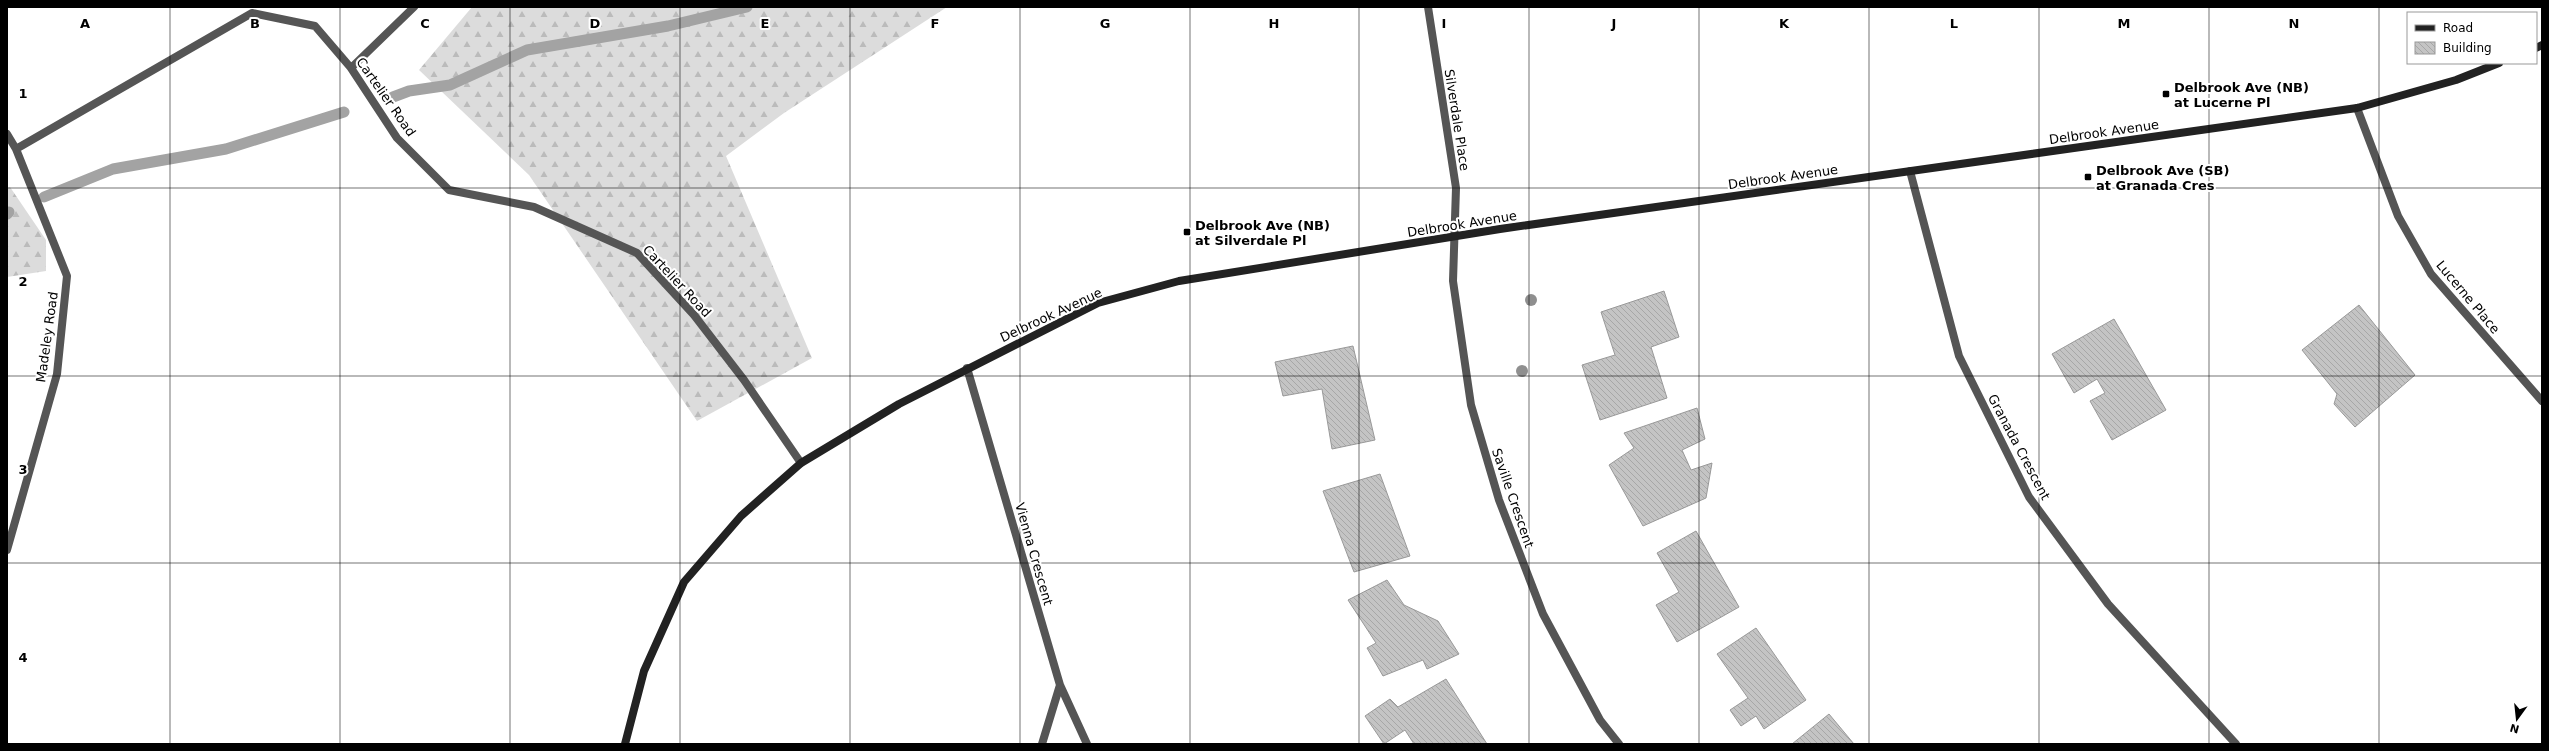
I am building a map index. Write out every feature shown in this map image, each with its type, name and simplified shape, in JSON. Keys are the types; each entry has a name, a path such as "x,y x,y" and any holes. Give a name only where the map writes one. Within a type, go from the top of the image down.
{"street":[{"path":"351,68 414,7"},
{"name":"Silverdale Place","path":"1428,7 1456,188 1454,237"},
{"name":"Cartelier Road","path":"16,148 252,13 315,26 351,68 397,138 449,190 534,207 637,253 694,315 753,392 801,463"},
{"name":"Delbrook Avenue","path":"625,744 644,671 684,582 741,516 801,463 899,404 967,368 1098,304 1179,281 1454,237 2357,108 2456,80 2496,64"},
{"name":"Lucerne Place","path":"2357,108 2398,216 2431,274 2542,401"},
{"name":"Madeley Road","path":"7,134 16,148 67,276 57,374 7,550"},
{"name":"Granada Crescent","path":"1910,171 1959,356 2029,497 2108,604 2236,744"},
{"name":"Saville Crescent","path":"1454,237 1453,281 1471,405 1499,500 1543,614 1600,720 1619,744"},
{"name":"Vienna Crescent","path":"967,368 1060,685 1087,744"},
{"path":"1042,744 1060,685"}],"green space":[{"path":"472,7 947,7 784,113 726,156 812,358 697,421 529,175 419,70"},
{"path":"10,187 46,240 46,271 7,277 7,188"}],"building":[{"path":"1664,291 1679,337 1651,347 1667,398 1600,420 1582,365 1615,355 1601,312"},
{"path":"2359,305 2415,375 2355,427 2334,404 2337,394 2302,350"},
{"path":"2114,319 2166,410 2112,440 2090,401 2105,393 2097,379 2074,393 2052,354"},
{"path":"1353,346 1375,440 1332,449 1322,389 1283,396 1275,362"},
{"path":"1697,408 1705,439 1682,450 1691,470 1712,463 1706,498 1643,526 1609,465 1634,448 1624,433"},
{"path":"1380,474 1410,556 1354,572 1323,491"},
{"path":"1696,531 1739,607 1677,642 1656,605 1679,592 1657,553"},
{"path":"1387,580 1404,605 1438,621 1459,654 1427,669 1423,660 1383,676 1367,648 1376,643 1348,600"},
{"path":"1756,628 1806,700 1764,729 1756,716 1741,726 1730,710 1748,698 1717,654"},
{"path":"1446,679 1487,744 1414,744 1405,730 1384,744 1365,716 1390,699 1398,707"},
{"path":"1829,714 1854,744 1792,744"}],"waterway":[{"path":"393,97 409,91 450,85 527,50 668,26 747,7"},
{"path":"44,197 113,169 226,149 344,112"}],"place":[{"name":"Delbrook Ave (NB) at Lucerne Pl","path":"2166,94"},
{"name":"Delbrook Ave (SB) at Granada Cres","path":"2088,177"},
{"name":"Delbrook Ave (NB) at Silverdale Pl","path":"1187,232"}]}
